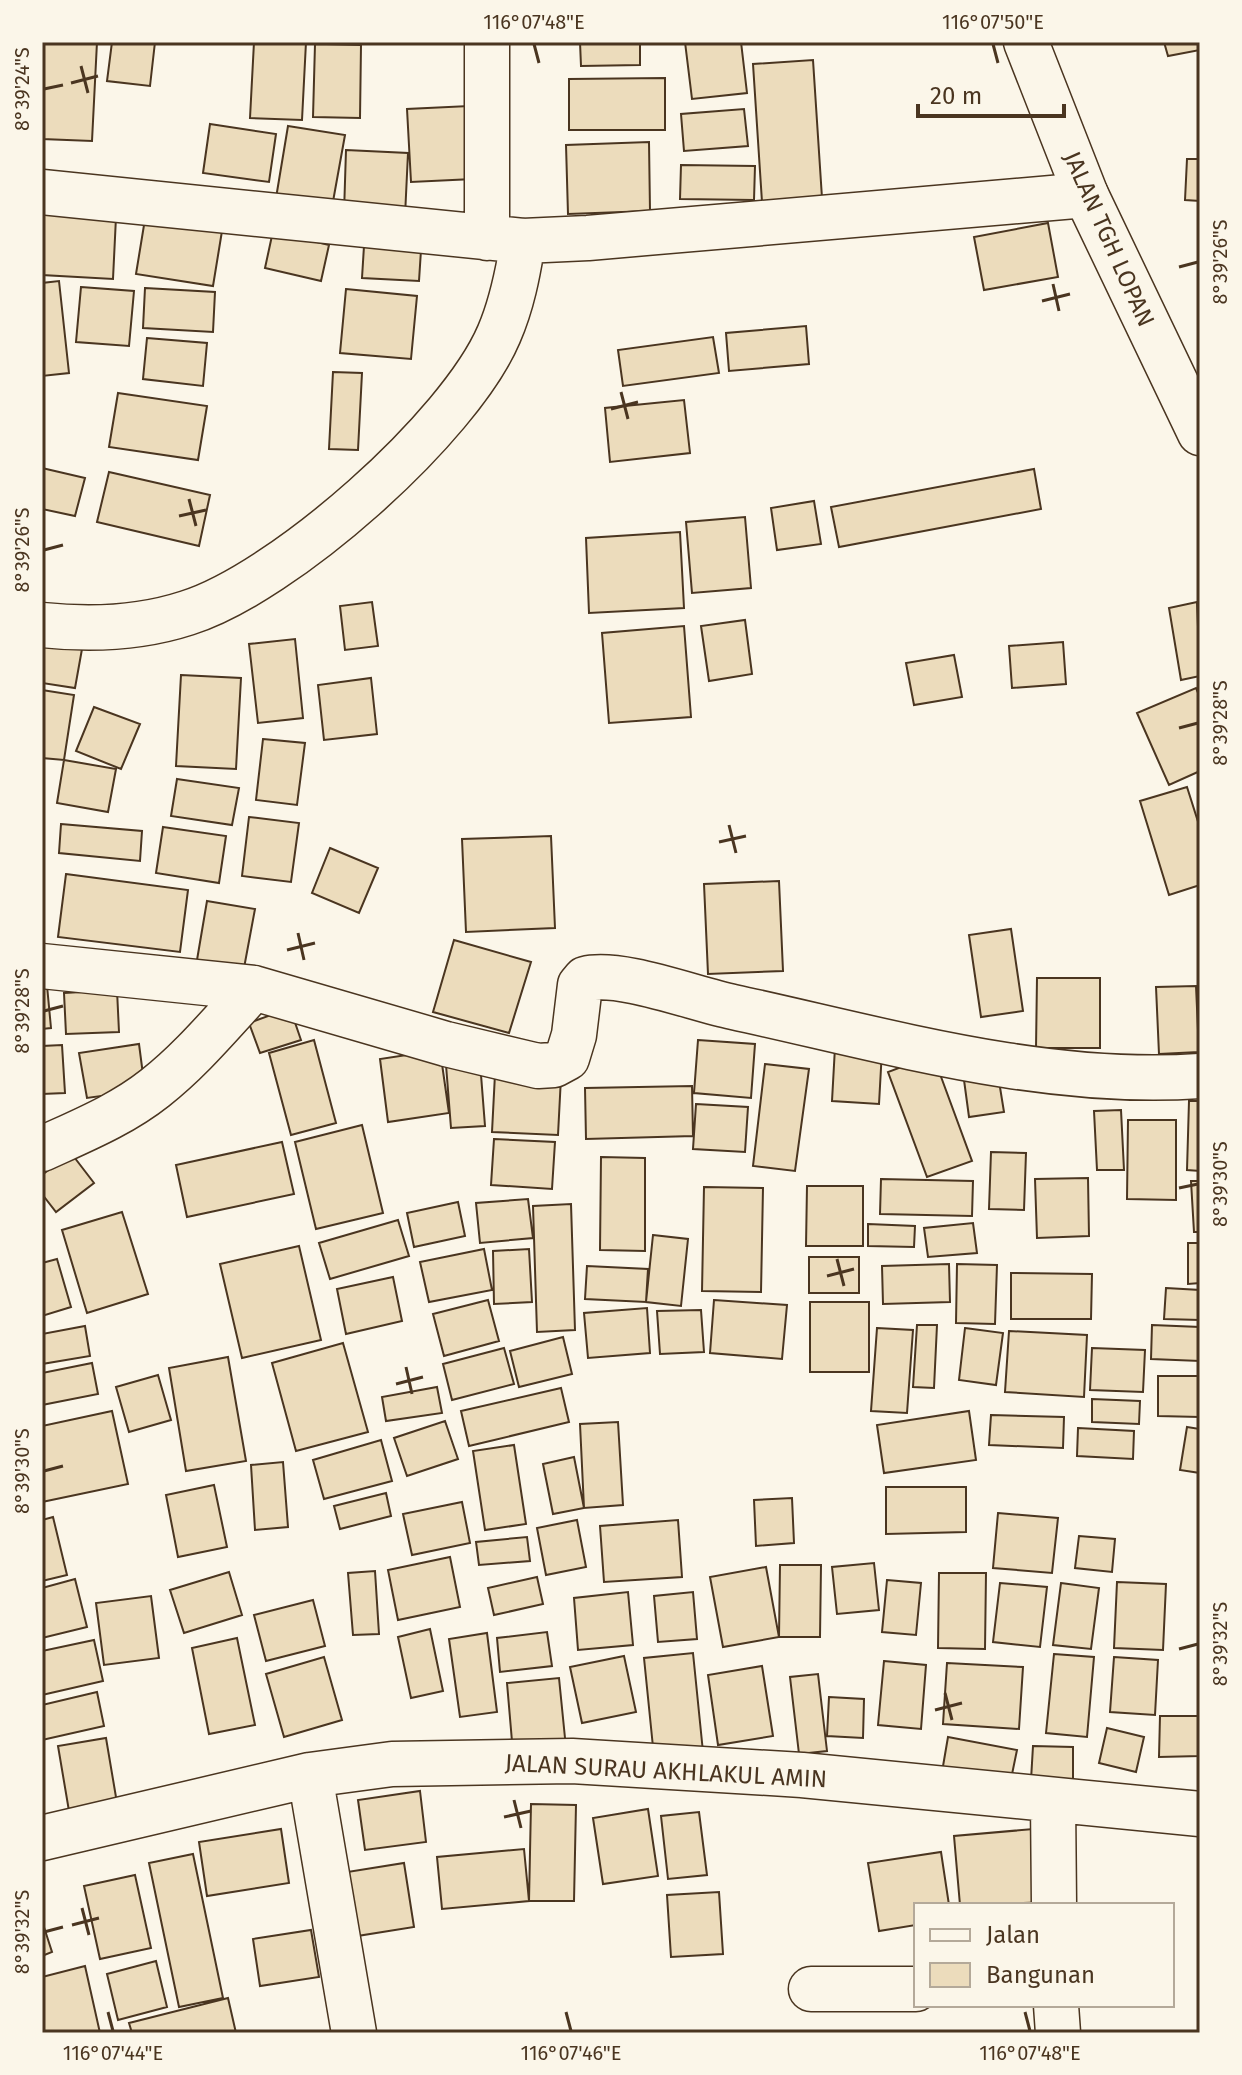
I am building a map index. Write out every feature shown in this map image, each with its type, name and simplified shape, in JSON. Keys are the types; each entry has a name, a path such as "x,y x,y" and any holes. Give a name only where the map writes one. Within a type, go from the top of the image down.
{"main road":[{"path":"42,625 123,626 185,614 228,598 273,571 384,477 449,411 476,376 498,336 514,292 505,239 487,42"},
{"name":"JALAN TGH LOPAN","path":"1026,42 1086,195 1200,433"},
{"path":"42,192 505,239 603,237 1086,195"},
{"path":"42,966 254,988 446,1044 538,1066 554,1065 567,1058 574,1035 580,985 585,979 607,976 698,999 1021,1068 1166,1079 1200,1076"},
{"path":"42,1149 116,1115 155,1088 195,1052 254,988"},
{"name":"JALAN SURAU AKHLAKUL AMIN","path":"42,1838 310,1775 392,1764 572,1761 802,1775 1200,1814"},
{"path":"310,1775 348,2032"},
{"path":"1053,1801 1054,1903"},
{"path":"811,1989 914,1989"},
{"path":"1056,2007 1058,2033"}],"building":[{"path":"42,42 97,42 92,141 42,139"},
{"path":"112,42 155,42 150,86 107,81"},
{"path":"254,42 306,42 302,120 250,118"},
{"path":"580,42 640,42 640,65 581,66"},
{"path":"685,42 741,42 747,93 692,99"},
{"path":"1164,42 1200,42 1200,50 1168,56"},
{"path":"315,44 361,45 360,118 313,117"},
{"path":"813,60 822,198 762,202 753,64"},
{"path":"665,78 665,130 569,130 569,79"},
{"path":"469,106 473,179 411,182 407,109"},
{"path":"744,109 748,146 684,151 681,114"},
{"path":"210,124 276,134 269,182 203,173"},
{"path":"288,126 345,135 332,207 276,198"},
{"path":"649,142 650,211 568,214 566,145"},
{"path":"346,150 408,153 405,216 344,213"},
{"path":"1187,159 1200,159 1200,201 1185,200"},
{"path":"681,165 755,166 754,200 680,199"},
{"path":"42,213 116,217 113,279 42,275"},
{"path":"145,219 222,231 213,286 136,274"},
{"path":"1048,223 1058,277 984,290 974,237"},
{"path":"273,231 329,245 321,281 265,268"},
{"path":"364,246 421,250 419,281 362,278"},
{"path":"59,281 69,373 42,376 42,283"},
{"path":"81,287 134,291 129,346 76,342"},
{"path":"145,288 215,292 213,332 143,328"},
{"path":"346,289 417,296 411,359 340,353"},
{"path":"806,326 809,364 729,371 726,333"},
{"path":"713,337 719,373 623,386 618,350"},
{"path":"147,338 207,343 203,386 143,379"},
{"path":"333,372 362,373 358,450 329,449"},
{"path":"118,393 207,406 198,460 109,447"},
{"path":"684,400 690,453 610,462 605,408"},
{"path":"42,468 85,478 75,516 42,509"},
{"path":"1034,469 1041,509 839,547 831,507"},
{"path":"109,472 210,495 199,546 97,522"},
{"path":"814,501 821,544 777,550 771,508"},
{"path":"745,517 751,588 692,593 686,522"},
{"path":"680,532 684,608 589,613 586,538"},
{"path":"372,602 378,646 345,650 340,606"},
{"path":"1197,602 1200,676 1181,680 1169,608"},
{"path":"745,620 752,674 709,681 701,626"},
{"path":"684,626 691,717 609,723 602,633"},
{"path":"295,639 303,718 258,723 249,644"},
{"path":"42,642 82,649 75,688 42,683"},
{"path":"1063,642 1066,684 1012,688 1009,646"},
{"path":"954,655 962,697 914,705 906,663"},
{"path":"181,675 241,678 236,769 176,766"},
{"path":"371,678 377,734 324,740 318,685"},
{"path":"1196,688 1200,698 1200,771 1169,785 1137,713"},
{"path":"42,690 74,695 64,760 42,758"},
{"path":"94,707 140,724 121,769 76,751"},
{"path":"263,739 305,743 297,805 256,800"},
{"path":"64,760 116,769 108,812 57,803"},
{"path":"177,779 239,788 232,825 171,816"},
{"path":"1187,787 1200,828 1200,885 1169,895 1140,801"},
{"path":"249,817 299,823 291,882 242,876"},
{"path":"61,824 142,831 140,861 59,853"},
{"path":"163,827 226,836 219,883 156,873"},
{"path":"551,836 555,928 466,932 462,839"},
{"path":"330,848 378,868 359,913 312,893"},
{"path":"66,874 188,890 180,952 58,937"},
{"path":"779,881 783,971 708,974 704,884"},
{"path":"207,901 255,909 244,968 197,960"},
{"path":"1011,929 1023,1011 981,1017 969,935"},
{"path":"454,940 531,962 509,1033 433,1012"},
{"path":"46,975 51,1028 42,1029 42,976"},
{"path":"1037,978 1100,978 1100,1048 1036,1048"},
{"path":"1196,986 1199,1052 1159,1054 1156,987"},
{"path":"117,990 119,1032 66,1034 64,993"},
{"path":"290,1008 301,1040 260,1053 249,1023"},
{"path":"314,1040 336,1123 291,1135 269,1053"},
{"path":"698,1040 755,1044 751,1098 694,1093"},
{"path":"139,1044 145,1090 87,1098 79,1053"},
{"path":"62,1045 65,1093 42,1094 42,1046"},
{"path":"835,1047 882,1050 879,1104 832,1101"},
{"path":"440,1050 449,1113 388,1122 380,1059"},
{"path":"933,1055 972,1161 927,1177 888,1072"},
{"path":"480,1062 485,1126 451,1128 446,1065"},
{"path":"765,1064 809,1069 795,1171 753,1166"},
{"path":"495,1074 561,1077 558,1135 492,1132"},
{"path":"998,1075 1004,1112 969,1117 964,1080"},
{"path":"692,1086 693,1136 586,1139 585,1088"},
{"path":"1189,1101 1200,1101 1200,1171 1187,1170"},
{"path":"696,1104 748,1107 745,1152 693,1149"},
{"path":"1121,1110 1124,1170 1097,1170 1094,1111"},
{"path":"1128,1120 1176,1120 1176,1200 1127,1199"},
{"path":"362,1125 383,1213 316,1229 295,1142"},
{"path":"494,1139 555,1142 552,1189 491,1185"},
{"path":"282,1142 294,1194 187,1217 176,1165"},
{"path":"991,1152 1026,1153 1024,1210 989,1209"},
{"path":"71,1153 94,1183 56,1212 42,1194 42,1175"},
{"path":"601,1157 645,1158 645,1251 600,1250"},
{"path":"1088,1178 1089,1236 1037,1238 1035,1179"},
{"path":"881,1179 973,1181 972,1216 880,1214"},
{"path":"1191,1181 1200,1181 1200,1232 1194,1232"},
{"path":"807,1186 863,1186 863,1246 806,1246"},
{"path":"704,1187 763,1188 761,1292 702,1291"},
{"path":"528,1199 533,1238 480,1243 476,1203"},
{"path":"458,1202 465,1236 414,1247 407,1213"},
{"path":"571,1204 575,1330 537,1332 533,1206"},
{"path":"122,1212 148,1294 87,1313 62,1230"},
{"path":"398,1220 409,1256 330,1279 319,1243"},
{"path":"973,1223 977,1253 928,1257 924,1228"},
{"path":"868,1224 915,1226 914,1247 868,1246"},
{"path":"653,1235 688,1239 681,1306 646,1302"},
{"path":"1188,1243 1200,1243 1200,1283 1188,1284"},
{"path":"299,1246 321,1340 242,1358 220,1264"},
{"path":"484,1249 492,1290 429,1302 420,1262"},
{"path":"529,1249 532,1302 494,1304 493,1251"},
{"path":"809,1257 859,1257 859,1293 809,1293"},
{"path":"57,1259 71,1307 42,1316 42,1263"},
{"path":"949,1264 950,1302 883,1304 882,1266"},
{"path":"957,1264 997,1265 995,1324 956,1323"},
{"path":"587,1266 648,1269 646,1302 585,1299"},
{"path":"1011,1273 1092,1274 1091,1319 1011,1319"},
{"path":"393,1277 402,1321 346,1334 337,1289"},
{"path":"1166,1288 1200,1290 1200,1320 1164,1319"},
{"path":"488,1300 499,1341 444,1356 433,1314"},
{"path":"714,1300 787,1305 782,1359 710,1353"},
{"path":"810,1302 869,1302 869,1372 810,1372"},
{"path":"647,1308 650,1353 588,1358 584,1313"},
{"path":"701,1310 704,1352 660,1354 657,1311"},
{"path":"917,1325 937,1325 934,1388 913,1387"},
{"path":"1152,1325 1200,1327 1200,1361 1151,1359"},
{"path":"85,1326 90,1356 42,1364 42,1334"},
{"path":"877,1328 913,1330 907,1413 871,1411"},
{"path":"965,1328 1003,1333 996,1385 959,1380"},
{"path":"1009,1331 1087,1335 1084,1397 1005,1392"},
{"path":"563,1337 572,1374 519,1387 510,1351"},
{"path":"343,1343 368,1432 296,1451 272,1363"},
{"path":"504,1348 514,1384 452,1400 443,1364"},
{"path":"1092,1348 1145,1350 1143,1392 1090,1390"},
{"path":"228,1357 246,1461 186,1471 169,1368"},
{"path":"92,1363 98,1394 42,1405 42,1373"},
{"path":"158,1375 171,1420 129,1432 116,1387"},
{"path":"1158,1376 1200,1376 1200,1417 1158,1416"},
{"path":"437,1387 442,1413 386,1421 382,1397"},
{"path":"561,1388 569,1422 469,1446 461,1411"},
{"path":"1092,1399 1140,1401 1139,1424 1092,1422"},
{"path":"112,1411 128,1484 42,1502 42,1426"},
{"path":"969,1411 976,1460 884,1473 877,1425"},
{"path":"991,1415 1064,1417 1063,1448 989,1445"},
{"path":"445,1421 458,1459 407,1476 394,1438"},
{"path":"618,1422 623,1505 584,1508 580,1424"},
{"path":"1187,1427 1200,1429 1200,1473 1180,1470"},
{"path":"1078,1428 1134,1431 1133,1459 1077,1456"},
{"path":"381,1440 392,1481 324,1499 313,1460"},
{"path":"514,1445 526,1524 485,1530 473,1451"},
{"path":"574,1457 584,1508 553,1514 543,1464"},
{"path":"283,1462 288,1527 255,1530 251,1465"},
{"path":"214,1485 227,1547 178,1557 166,1495"},
{"path":"886,1487 966,1487 966,1532 886,1534"},
{"path":"386,1493 391,1516 340,1529 334,1506"},
{"path":"792,1498 794,1543 756,1546 754,1500"},
{"path":"462,1502 470,1543 412,1555 403,1514"},
{"path":"998,1513 1058,1518 1052,1573 993,1568"},
{"path":"53,1517 67,1575 42,1581 42,1520"},
{"path":"577,1520 586,1567 546,1575 537,1528"},
{"path":"678,1520 682,1577 604,1582 600,1526"},
{"path":"1079,1536 1115,1539 1112,1572 1075,1568"},
{"path":"527,1537 530,1561 479,1565 476,1542"},
{"path":"450,1557 460,1607 398,1620 388,1570"},
{"path":"874,1563 879,1610 837,1614 832,1567"},
{"path":"780,1565 821,1565 820,1637 779,1637"},
{"path":"766,1567 779,1637 723,1647 710,1577"},
{"path":"375,1571 379,1634 353,1635 348,1573"},
{"path":"229,1572 242,1615 184,1633 170,1590"},
{"path":"939,1573 986,1573 985,1649 938,1648"},
{"path":"537,1577 543,1604 494,1615 488,1588"},
{"path":"75,1579 87,1627 42,1638 42,1588"},
{"path":"887,1580 921,1583 916,1635 882,1632"},
{"path":"1117,1582 1166,1584 1163,1650 1114,1648"},
{"path":"1000,1583 1047,1587 1040,1647 993,1642"},
{"path":"1061,1583 1099,1588 1091,1649 1053,1645"},
{"path":"628,1592 633,1645 578,1650 574,1598"},
{"path":"693,1592 697,1639 658,1642 654,1596"},
{"path":"151,1596 159,1658 104,1665 96,1603"},
{"path":"313,1600 325,1646 266,1661 254,1615"},
{"path":"430,1629 443,1691 411,1698 398,1637"},
{"path":"547,1632 552,1666 500,1672 497,1638"},
{"path":"487,1633 497,1712 460,1717 449,1639"},
{"path":"237,1638 255,1725 209,1734 192,1648"},
{"path":"94,1640 103,1681 42,1695 42,1651"},
{"path":"693,1653 703,1752 654,1757 644,1658"},
{"path":"1054,1654 1094,1657 1087,1737 1046,1733"},
{"path":"624,1656 636,1712 582,1723 570,1667"},
{"path":"324,1657 342,1720 284,1737 266,1674"},
{"path":"1114,1657 1158,1660 1155,1715 1110,1712"},
{"path":"884,1661 926,1665 921,1729 878,1725"},
{"path":"947,1663 1023,1667 1019,1729 943,1724"},
{"path":"762,1666 773,1736 718,1745 708,1675"},
{"path":"818,1674 827,1751 799,1754 790,1677"},
{"path":"559,1678 566,1748 513,1753 507,1683"},
{"path":"97,1692 104,1726 42,1740 42,1705"},
{"path":"829,1697 864,1699 863,1738 827,1736"},
{"path":"1160,1716 1200,1716 1200,1756 1159,1757"},
{"path":"1107,1728 1144,1737 1136,1772 1099,1763"},
{"path":"948,1737 1017,1750 1010,1784 942,1772"},
{"path":"106,1738 117,1803 69,1811 58,1746"},
{"path":"1033,1746 1073,1747 1073,1781 1031,1780"},
{"path":"420,1791 426,1842 365,1850 358,1800"},
{"path":"531,1804 576,1805 574,1901 529,1901"},
{"path":"648,1809 658,1876 603,1884 593,1818"},
{"path":"699,1812 707,1875 668,1879 661,1816"},
{"path":"1045,1828 1052,1902 960,1903 954,1836"},
{"path":"281,1829 289,1883 207,1896 199,1842"},
{"path":"524,1849 529,1901 442,1909 437,1857"},
{"path":"941,1852 949,1903 914,1903 914,1925 879,1931 868,1863"},
{"path":"193,1854 223,1998 179,2007 149,1863"},
{"path":"404,1863 414,1927 351,1937 341,1873"},
{"path":"135,1875 151,1948 100,1959 84,1886"},
{"path":"719,1892 723,1954 671,1957 667,1895"},
{"path":"42,1921 52,1952 42,1956"},
{"path":"311,1930 319,1977 260,1986 253,1939"},
{"path":"156,1961 167,2007 118,2020 107,1974"},
{"path":"85,1966 100,2033 42,2033 42,1977"},
{"path":"228,1998 236,2033 132,2033 129,2023"}]}
